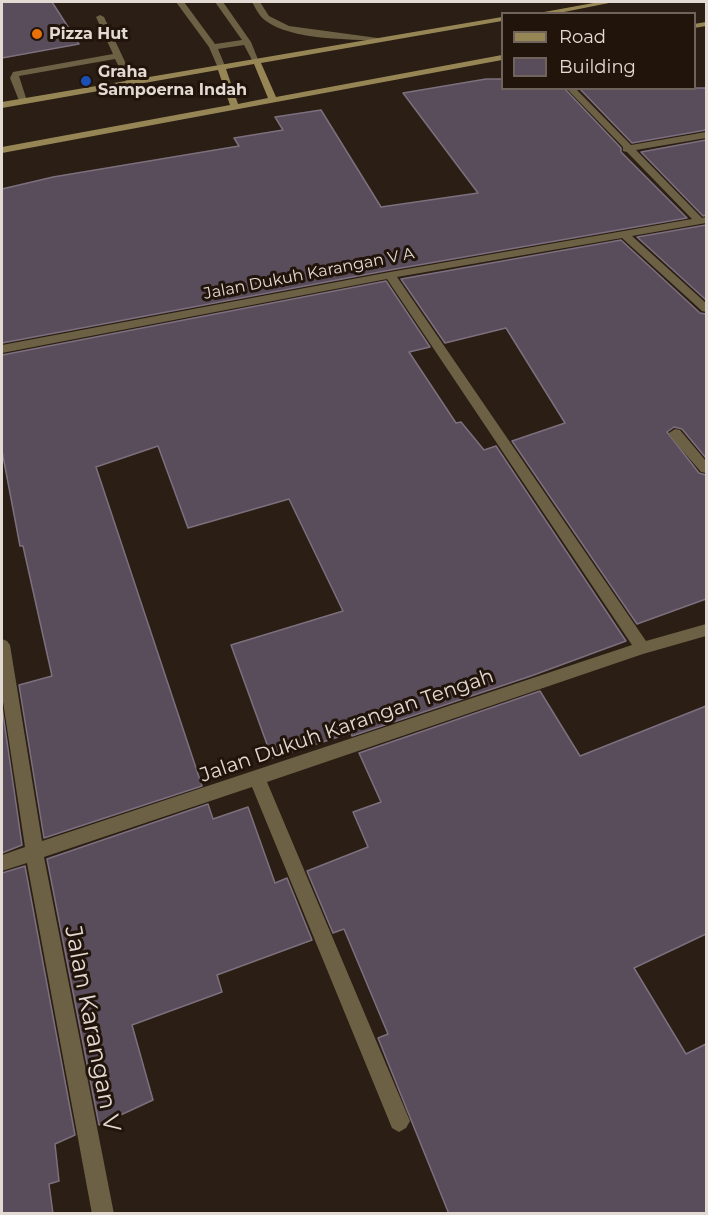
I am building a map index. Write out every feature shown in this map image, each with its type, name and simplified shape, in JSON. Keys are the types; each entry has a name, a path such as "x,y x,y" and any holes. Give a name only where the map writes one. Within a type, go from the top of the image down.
{"main road":[{"path":"549,12 610,2"},
{"path":"2,105 130,81 257,64 381,39 501,19"},
{"path":"2,150 501,58"},
{"path":"257,64 273,99"},
{"path":"222,69 235,107"}],"street":[{"path":"180,2 213,47 222,69"},
{"path":"219,2 247,42 257,64"},
{"path":"256,2 266,19 283,26 303,31 381,39"},
{"path":"100,17 130,81"},
{"path":"213,47 247,42"},
{"path":"23,101 14,78 16,74 118,56"},
{"path":"572,90 626,149 703,220"},
{"path":"626,149 706,135"},
{"name":"Jalan Dukuh Karangan V A","path":"2,350 390,275 703,220"},
{"path":"624,234 706,309"},
{"path":"390,275 642,648"},
{"path":"675,433 706,470"},
{"name":"Jalan Dukuh Karangan Tengah","path":"2,863 642,648 706,630"},
{"name":"Jalan Karangan V","path":"2,645 32,853 73,1072 103,1214"},
{"path":"256,779 399,1122"}],"building":[{"path":"2,2 52,2 79,44 2,58"},
{"path":"486,79 501,79 501,90 566,90 621,148 621,152 687,218 390,270 2,343 2,189 53,177 239,146 234,138 283,130 275,117 321,110 381,207 478,193 403,93"},
{"path":"696,88 706,88 706,130 632,143 581,90 696,90"},
{"path":"706,140 706,215 703,216 641,152"},
{"path":"706,225 706,300 637,237"},
{"path":"621,240 700,313 706,314 706,458 682,429 674,427 667,432 699,473 706,475 706,599 637,624 512,441 565,423 506,328 445,343 401,279"},
{"path":"386,281 430,347 409,352 456,423 461,422 484,450 496,446 626,641 531,676 352,736 351,733 272,758 231,645 343,611 289,499 188,528 158,446 96,467 202,786 44,838 19,685 52,676 23,546 20,546 2,451 2,355"},
{"path":"540,691 580,756 706,706 706,934 634,968 686,1054 706,1044 706,1214 449,1214 378,1038 388,1034 344,929 333,933 307,871 368,847 353,812 381,802 359,753"},
{"path":"2,707 22,845 2,853"},
{"path":"208,804 213,819 248,807 275,883 287,878 312,940 217,975 222,992 132,1025 153,1100 99,1125 47,859"},
{"path":"25,866 75,1135 55,1144 59,1181 49,1184 53,1214 2,1214 2,873"}],"place":[{"name":"Pizza Hut","path":"37,34"},
{"name":"Graha Sampoerna Indah","path":"86,81"}]}
